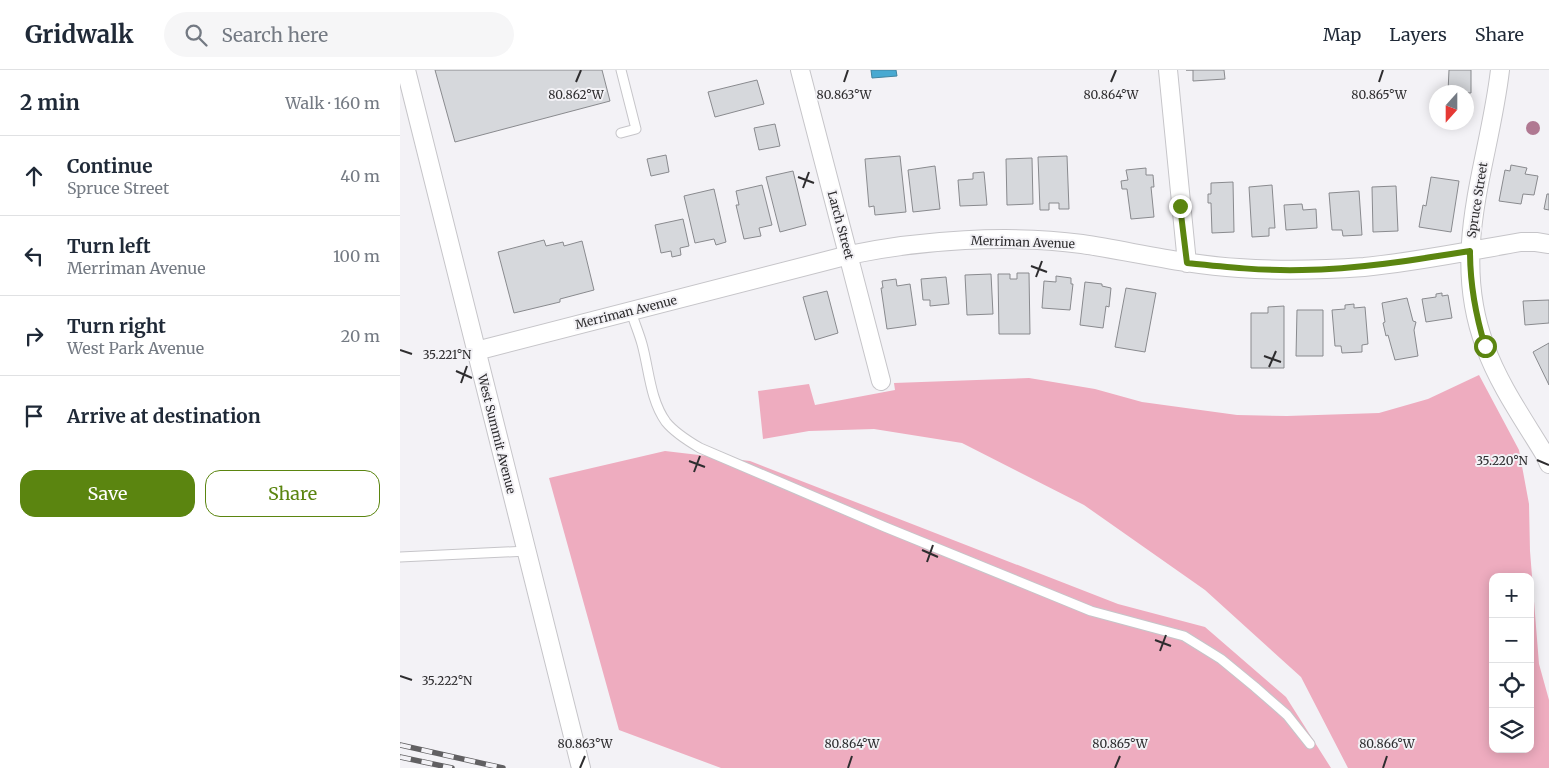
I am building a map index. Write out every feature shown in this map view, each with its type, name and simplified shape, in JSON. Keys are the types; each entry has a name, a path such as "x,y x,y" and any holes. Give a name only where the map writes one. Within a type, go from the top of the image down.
{"street":[{"name":"West Summit Avenue","path":"406,70 581,768"},
{"name":"Larch Street","path":"800,70 881,381"},
{"path":"1168,70 1187,263"},
{"name":"Spruce Street","path":"1500,70 1472,216 1470,251 1472,294 1485,346 1500,378 1549,464"},
{"name":"Merriman Avenue","path":"476,351 848,255 874,250 960,241 1020,240 1080,244 1187,263 1238,268 1302,270 1388,264 1521,242 1549,244"}],"lane":[{"path":"621,70 636,129 621,133"},
{"path":"630,311 642,344 657,404 668,424 681,436 700,448 894,531 1091,611 1184,636 1221,659 1255,687 1287,715 1310,744"},
{"path":"400,557 526,551"}],"shaded area":[{"path":"1479,375 1519,450 1529,504 1532,573 1489,573 1489,753 1534,753 1534,601 1539,664 1549,700 1549,768 1348,768 1301,677 1205,590 1084,505 962,443 874,429 809,431 763,439 758,391 809,384 815,405 895,390 894,383 1029,378 1095,389 1142,402 1237,415 1287,416 1379,413 1428,399"},
{"path":"665,451 750,461 1118,604 1205,627 1286,697 1331,768 721,768 619,730 549,478"}],"water":[{"path":"871,70 896,70 897,76 872,78"}],"building":[{"path":"435,70 602,70 610,101 455,142"},
{"path":"1193,70 1224,70 1225,79 1193,81"},
{"path":"1449,70 1471,70 1471,85 1448,85"},
{"path":"757,80 764,104 715,117 708,92"},
{"path":"775,124 780,146 759,150 754,128"},
{"path":"666,155 669,172 651,176 647,159"},
{"path":"900,156 906,212 875,215 874,206 869,207 865,159"},
{"path":"1067,156 1069,209 1059,209 1059,203 1049,203 1049,210 1040,210 1038,157"},
{"path":"1032,158 1033,204 1007,205 1006,159"},
{"path":"1511,165 1527,168 1525,174 1538,176 1534,195 1523,194 1521,204 1499,201 1505,170 1510,171"},
{"path":"935,166 940,209 913,212 908,170"},
{"path":"1146,168 1146,175 1153,175 1154,187 1151,187 1154,217 1131,219 1127,189 1122,189 1121,181 1128,180 1126,170"},
{"path":"793,171 806,225 780,232 766,177"},
{"path":"984,172 987,205 960,206 958,180 973,179 973,173"},
{"path":"1431,177 1459,181 1451,232 1419,227 1423,205 1426,206"},
{"path":"1233,182 1234,232 1212,233 1211,203 1208,203 1208,194 1211,194 1211,183"},
{"path":"762,185 772,225 759,228 761,236 744,239 736,205 739,205 736,191"},
{"path":"1272,185 1275,228 1269,228 1269,236 1252,237 1249,187"},
{"path":"1396,186 1398,231 1373,232 1372,187"},
{"path":"714,189 726,242 716,245 714,239 695,243 684,196"},
{"path":"1359,191 1362,235 1343,236 1342,230 1332,230 1329,193"},
{"path":"1547,194 1549,194 1549,210 1544,209"},
{"path":"1302,204 1303,210 1316,209 1317,228 1286,230 1284,205"},
{"path":"683,219 689,246 680,248 681,255 672,257 671,251 661,253 655,225"},
{"path":"544,240 546,246 563,242 564,246 582,241 594,290 560,299 560,302 514,313 498,252"},
{"path":"1017,273 1029,273 1030,334 999,334 998,274 1010,274 1010,279 1017,279"},
{"path":"991,274 993,314 967,315 965,275"},
{"path":"1056,276 1071,278 1071,284 1073,284 1070,310 1042,308 1044,281 1056,282"},
{"path":"946,277 949,304 930,306 930,300 923,300 921,279"},
{"path":"896,279 897,286 910,284 916,325 887,329 881,288 883,288 882,281"},
{"path":"1085,282 1102,284 1102,286 1111,288 1109,307 1106,306 1103,328 1080,325"},
{"path":"1126,288 1156,293 1145,352 1115,347"},
{"path":"827,291 838,333 815,340 803,297"},
{"path":"1442,293 1442,296 1448,295 1452,318 1426,322 1422,299 1436,297 1436,294"},
{"path":"1407,298 1413,321 1416,322 1414,330 1418,356 1395,360 1383,323 1385,322 1382,303"},
{"path":"1549,300 1549,323 1525,325 1523,301"},
{"path":"1354,304 1354,308 1365,307 1368,344 1362,345 1362,352 1342,353 1341,346 1335,346 1332,310 1345,309 1345,305"},
{"path":"1284,306 1284,368 1251,368 1251,313 1268,313 1268,307"},
{"path":"1297,310 1323,310 1323,356 1296,356"},
{"path":"1549,343 1549,385 1533,352"}],"railway":[{"path":"400,745 503,768"},
{"path":"400,757 452,768"}],"route":[{"path":"1180,206 1187,263 1238,268 1302,270 1364,267 1470,251 1472,294 1485,346"}]}
